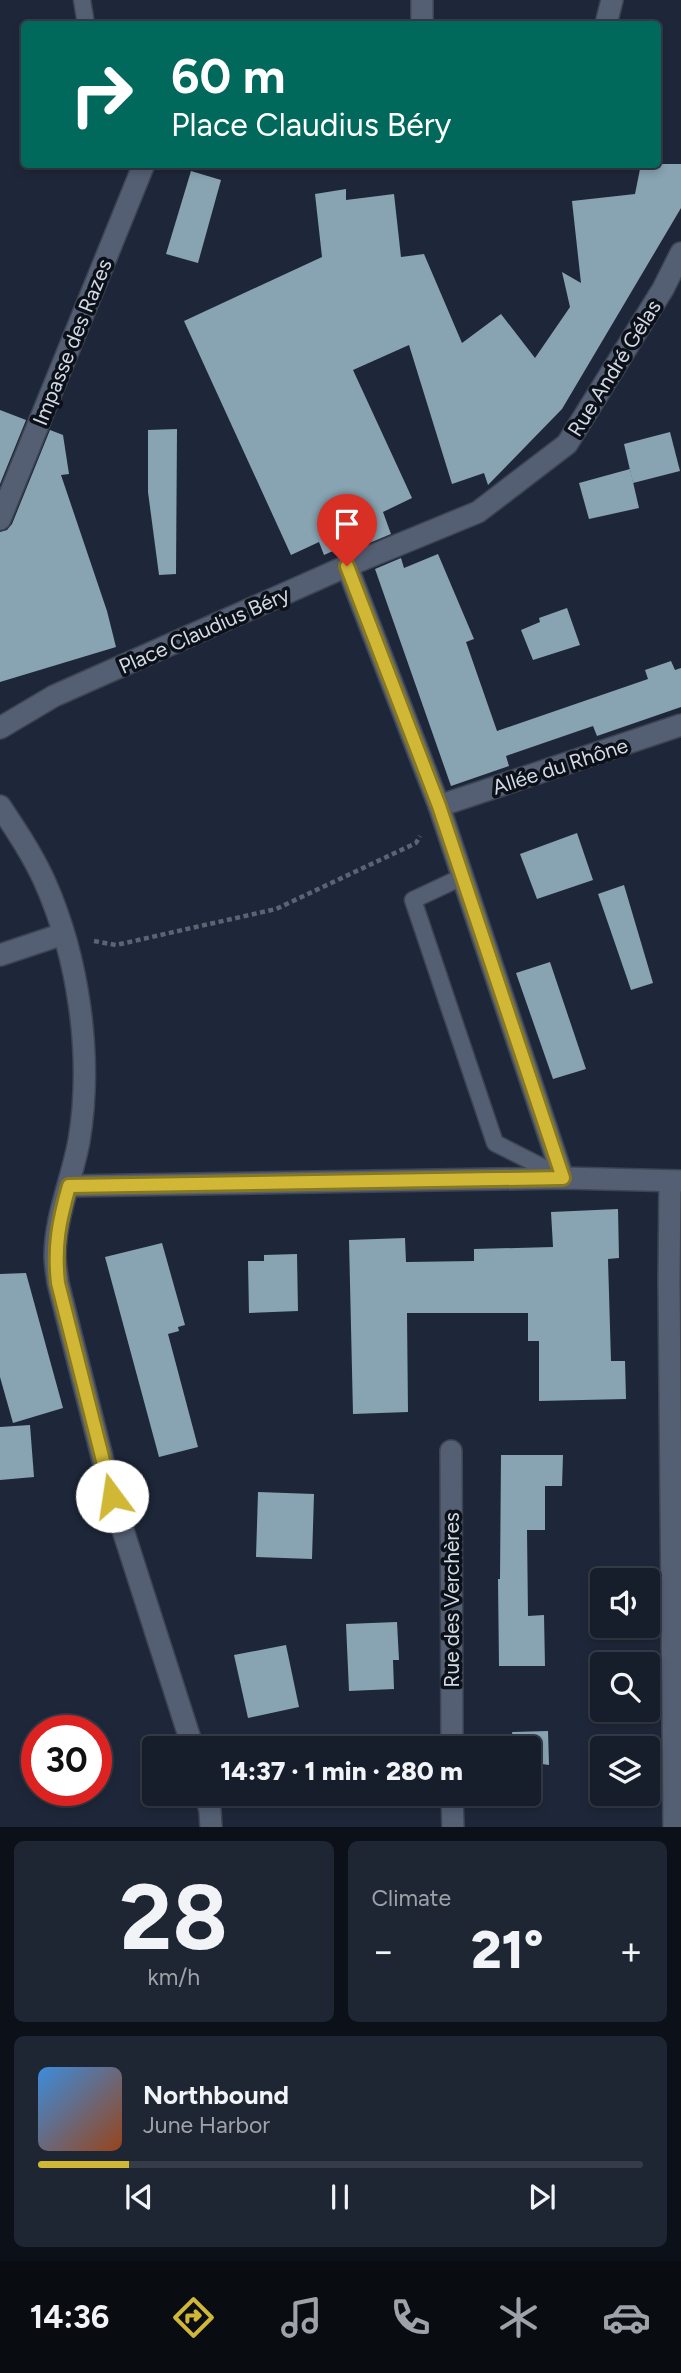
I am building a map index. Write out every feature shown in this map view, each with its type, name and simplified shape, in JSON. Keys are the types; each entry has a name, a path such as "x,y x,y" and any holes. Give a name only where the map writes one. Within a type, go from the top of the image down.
{"street":[{"path":"422,0 422,21"},
{"path":"607,21 612,0"},
{"name":"Impasse des Razes","path":"0,519 142,168"},
{"name":"Rue André Gélas","path":"347,566 478,512 567,444 663,289 681,254"},
{"path":"347,566 439,806 563,1178"},
{"name":"Place Claudius Béry","path":"0,728 54,696 347,566"},
{"name":"Allée du Rhône","path":"439,806 681,725"},
{"path":"0,806 44,880 71,961 84,1054 83,1097 79,1140 60,1219 55,1255 58,1283 112,1496 189,1736"},
{"path":"0,956 63,933"},
{"path":"69,1186 563,1178 676,1181 669,1295 677,1693 674,1827"},
{"name":"Rue des Verchères","path":"451,1451 452,1736"},
{"path":"209,1806 211,1827"},
{"path":"452,1806 453,1827"}],"lane":[{"path":"82,0 86,21"},
{"path":"462,877 412,900 495,1143 563,1178"}],"path":[{"path":"63,933 116,945 276,909 416,843 439,806"}],"building":[{"path":"681,164 681,208 562,409 488,485 484,473 452,484 409,345 353,370 412,498 383,512 391,534 367,544 364,537 324,555 319,542 291,555 184,321 322,257 315,194 346,189 346,200 394,194 401,257 424,254 462,343 501,314 535,358 570,307 562,272 581,283 572,201 635,194 640,168"},
{"path":"191,171 221,180 198,263 166,254"},
{"path":"0,410 26,420 0,484"},
{"path":"177,429 176,574 159,575 148,492 148,430"},
{"path":"50,430 63,435 69,474 61,475 107,611 116,647 0,682 0,532 7,530 12,524"},
{"path":"670,432 680,471 633,483 624,444"},
{"path":"630,469 639,508 589,519 579,483"},
{"path":"438,554 474,639 466,642 497,731 648,679 645,670 671,661 675,670 681,668 681,707 597,736 593,726 506,756 509,766 451,786 375,569 401,558 404,568"},
{"path":"567,608 580,645 533,660 521,630 540,622 539,618"},
{"path":"577,833 593,880 537,899 520,854"},
{"path":"624,885 653,983 631,990 598,894"},
{"path":"550,962 586,1069 553,1079 516,973"},
{"path":"618,1209 619,1258 608,1259 611,1361 625,1361 626,1399 539,1401 539,1341 528,1341 528,1313 407,1313 408,1412 353,1414 349,1240 405,1238 406,1262 474,1261 474,1249 553,1247 551,1212"},
{"path":"162,1243 185,1325 178,1327 179,1331 168,1334 198,1447 159,1457 105,1257"},
{"path":"297,1254 298,1311 249,1313 248,1261 264,1261 264,1255"},
{"path":"26,1273 63,1408 13,1423 0,1377 0,1274"},
{"path":"30,1425 34,1477 0,1480 0,1427"},
{"path":"501,1455 563,1455 562,1486 545,1486 545,1530 527,1530 528,1616 544,1615 545,1666 499,1666"},
{"path":"258,1492 314,1494 312,1559 256,1557"},
{"path":"397,1622 399,1660 393,1660 394,1689 349,1691 346,1624"},
{"path":"286,1645 299,1707 248,1718 234,1655"},
{"path":"548,1731 549,1765 542,1764 543,1798 541,1736 513,1736 512,1732"}],"route":[{"path":"112,1496 58,1283 55,1255 60,1219 69,1186 563,1178 439,806 347,566"}]}
